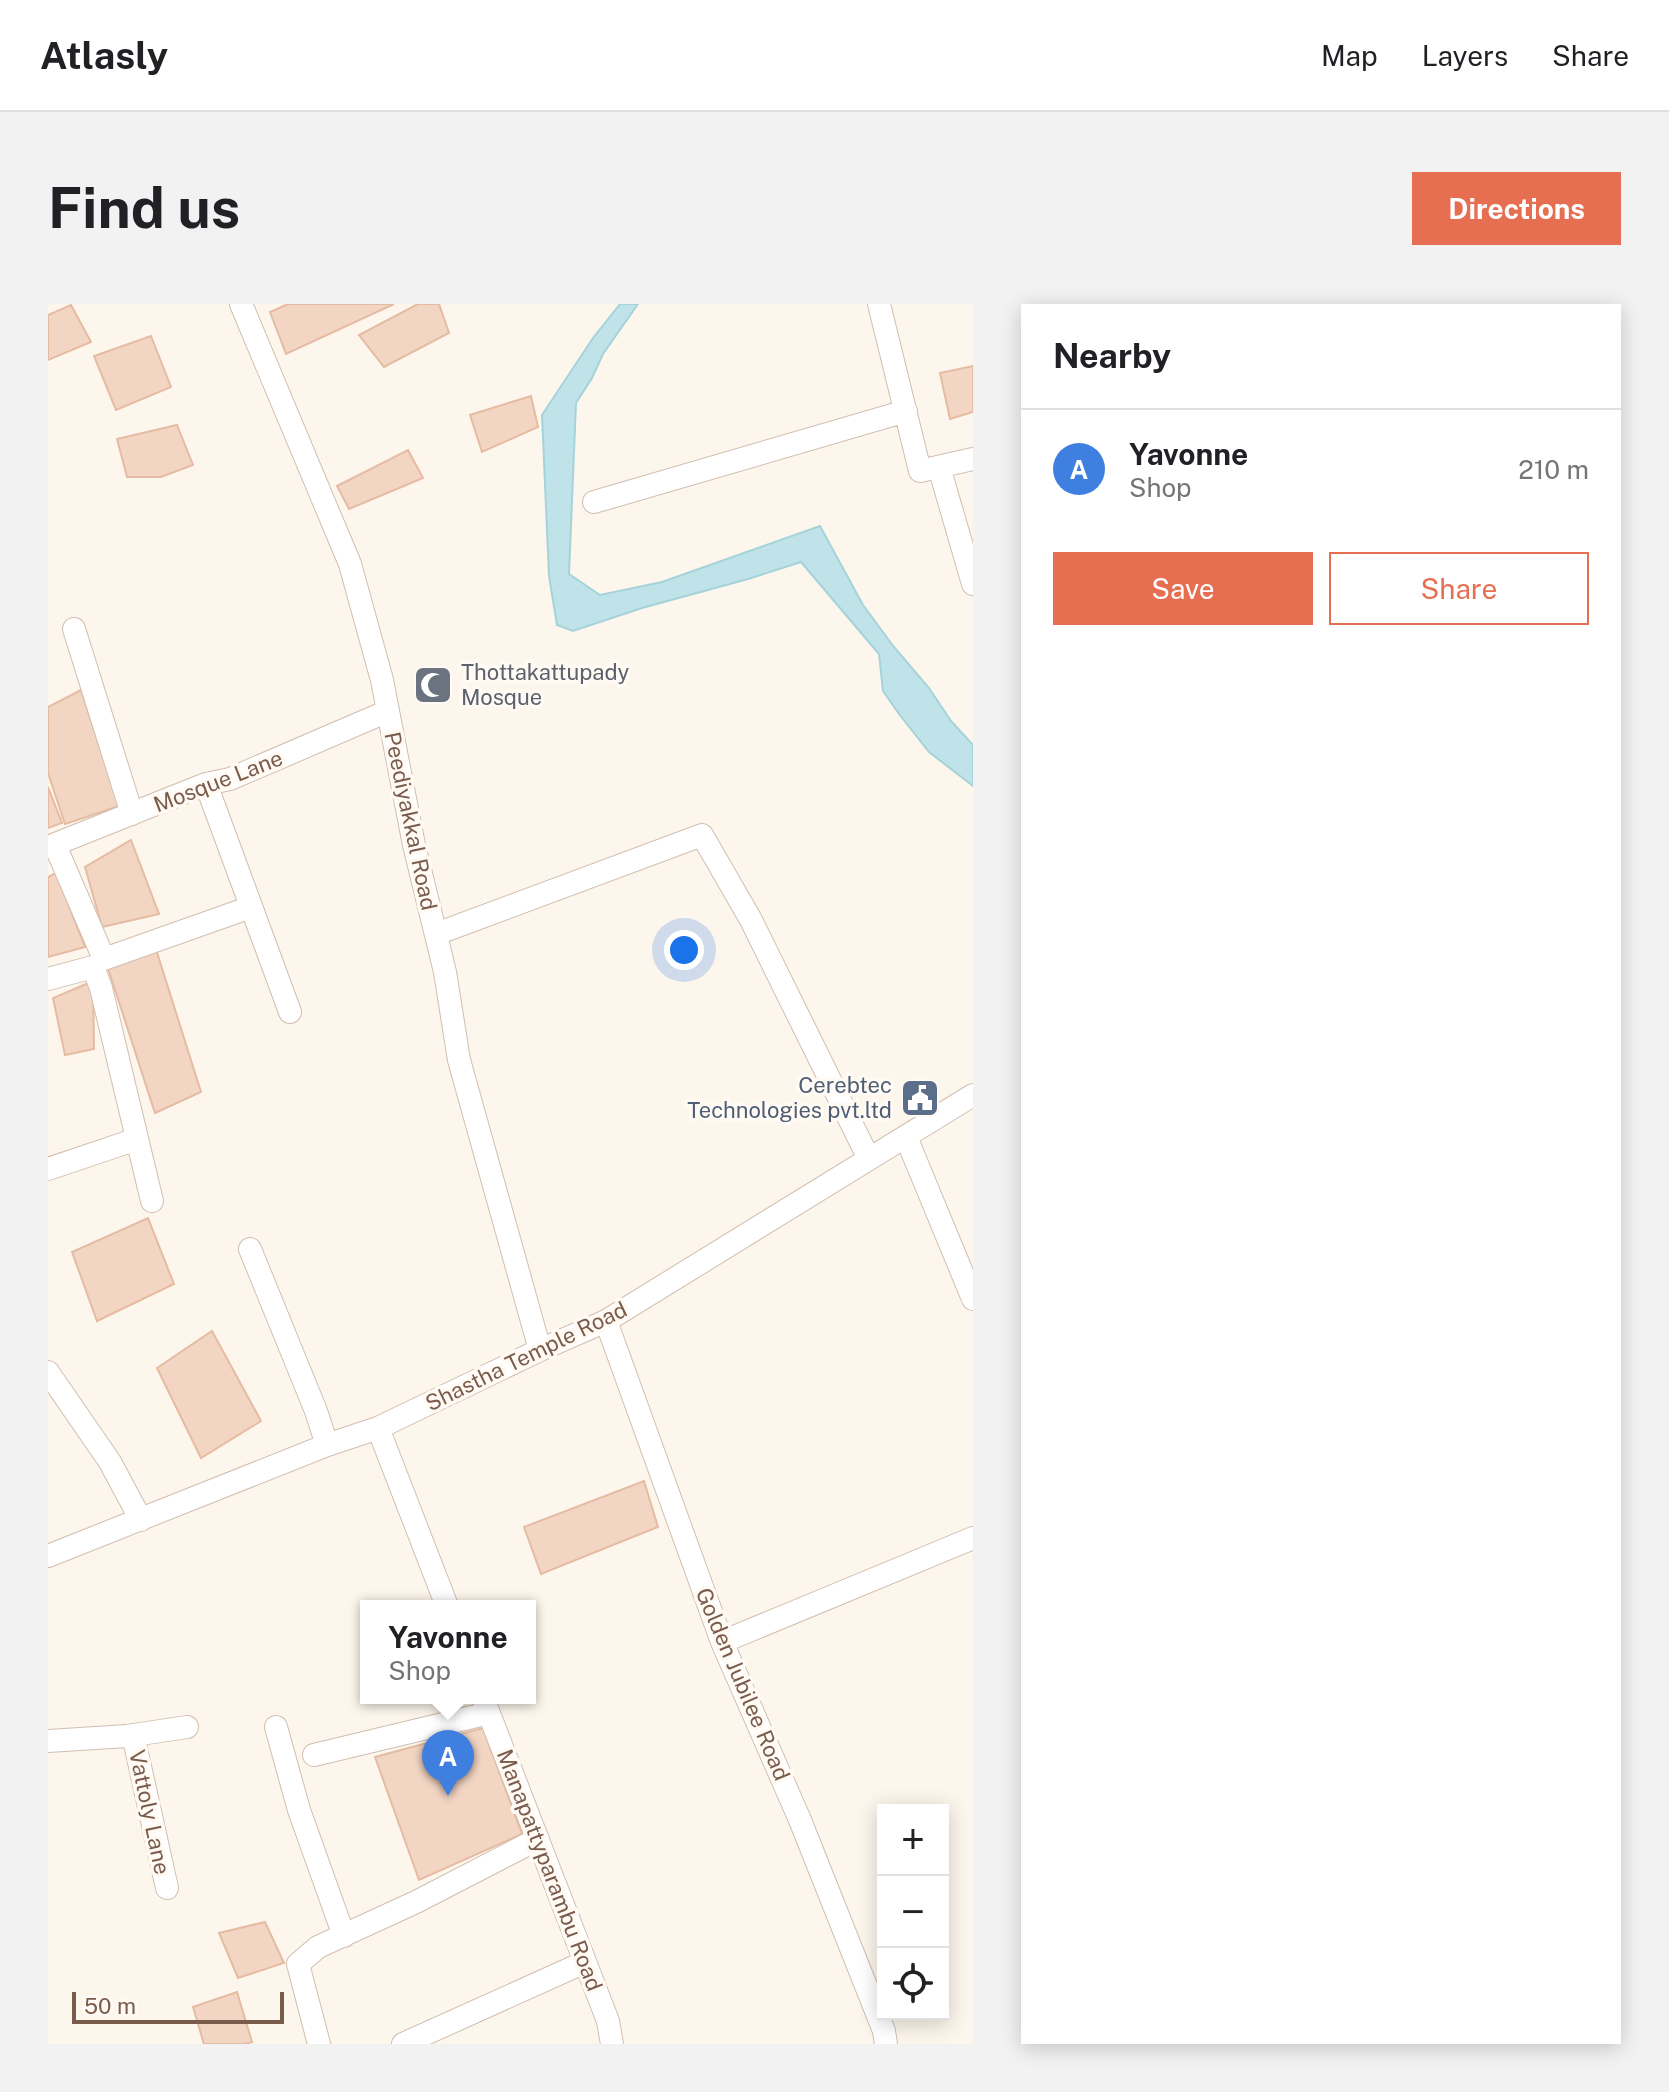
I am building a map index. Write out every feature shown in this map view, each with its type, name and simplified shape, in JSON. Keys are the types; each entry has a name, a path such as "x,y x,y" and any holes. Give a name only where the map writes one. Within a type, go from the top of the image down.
{"street":[{"name":"Peediyakkal Road","path":"241,304 350,564 382,680 414,845 445,972 459,1060 540,1350"},
{"path":"879,304 920,471 973,459"},
{"path":"594,502 906,411"},
{"path":"939,467 973,584"},
{"path":"74,629 132,814"},
{"name":"Mosque Lane","path":"51,846 206,784 230,779 388,711"},
{"path":"206,784 290,1012"},
{"path":"436,934 702,835 751,920 869,1159"},
{"path":"51,846 104,959 251,907"},
{"path":"48,979 93,967 101,988 152,1201"},
{"name":"Shastha Temple Road","path":"48,1556 327,1445 378,1428 606,1321 973,1095"},
{"path":"906,1137 973,1299"},
{"path":"48,1169 137,1139"},
{"path":"250,1249 327,1445"},
{"name":"Golden Jubilee Road","path":"606,1321 722,1642 800,1820 884,2031 886,2044"},
{"path":"48,1372 110,1462 141,1520"},
{"path":"378,1428 445,1600"},
{"path":"722,1642 973,1538"},
{"path":"314,1755 486,1706"},
{"name":"Manapattyparambu Road","path":"486,1706 608,2021 612,2044"},
{"path":"48,1741 133,1735 187,1727"},
{"path":"276,1727 299,1810 344,1936"},
{"name":"Vattoly Lane","path":"133,1735 167,1888"},
{"path":"319,2044 298,1964 318,1947 416,1902 538,1839"},
{"path":"403,2044 585,1962"}],"water":[{"path":"620,304 638,304 603,354 576,403 569,574 600,595 662,582 820,526 863,605 929,688 951,721 973,745 973,786 929,752 899,714 883,691 879,654 801,562 573,631 557,625 549,576 542,415 593,338"}],"building":[{"path":"288,304 394,304 286,354 270,312"},
{"path":"418,304 439,304 449,333 384,367 359,335"},
{"path":"71,305 91,342 48,360 48,315"},
{"path":"151,336 171,387 116,410 94,356"},
{"path":"973,366 973,412 950,419 940,373"},
{"path":"531,396 538,427 482,452 470,415"},
{"path":"177,425 193,465 161,477 127,477 117,439"},
{"path":"408,450 423,478 349,509 337,486"},
{"path":"81,690 119,806 65,824 48,773 48,707"},
{"path":"48,787 62,823 48,828"},
{"path":"131,840 159,914 102,927 85,867"},
{"path":"56,873 85,947 48,957 48,877"},
{"path":"155,946 201,1092 155,1113 106,962"},
{"path":"93,981 94,1049 65,1055 53,998"},
{"path":"148,1218 174,1284 97,1321 72,1252"},
{"path":"212,1331 261,1421 201,1458 157,1368"},
{"path":"644,1481 658,1527 541,1574 524,1527"},
{"path":"483,1728 522,1834 419,1880 375,1757"},
{"path":"265,1922 284,1963 238,1978 219,1933"},
{"path":"237,1992 252,2042 204,2044 193,2007"}],"place":[{"name":"Thottakattupady Mosque","path":"433,685"},
{"name":"Cerebtec Technologies pvt.ltd","path":"920,1098"},
{"name":"Yavonne","path":"448,1796"}]}
